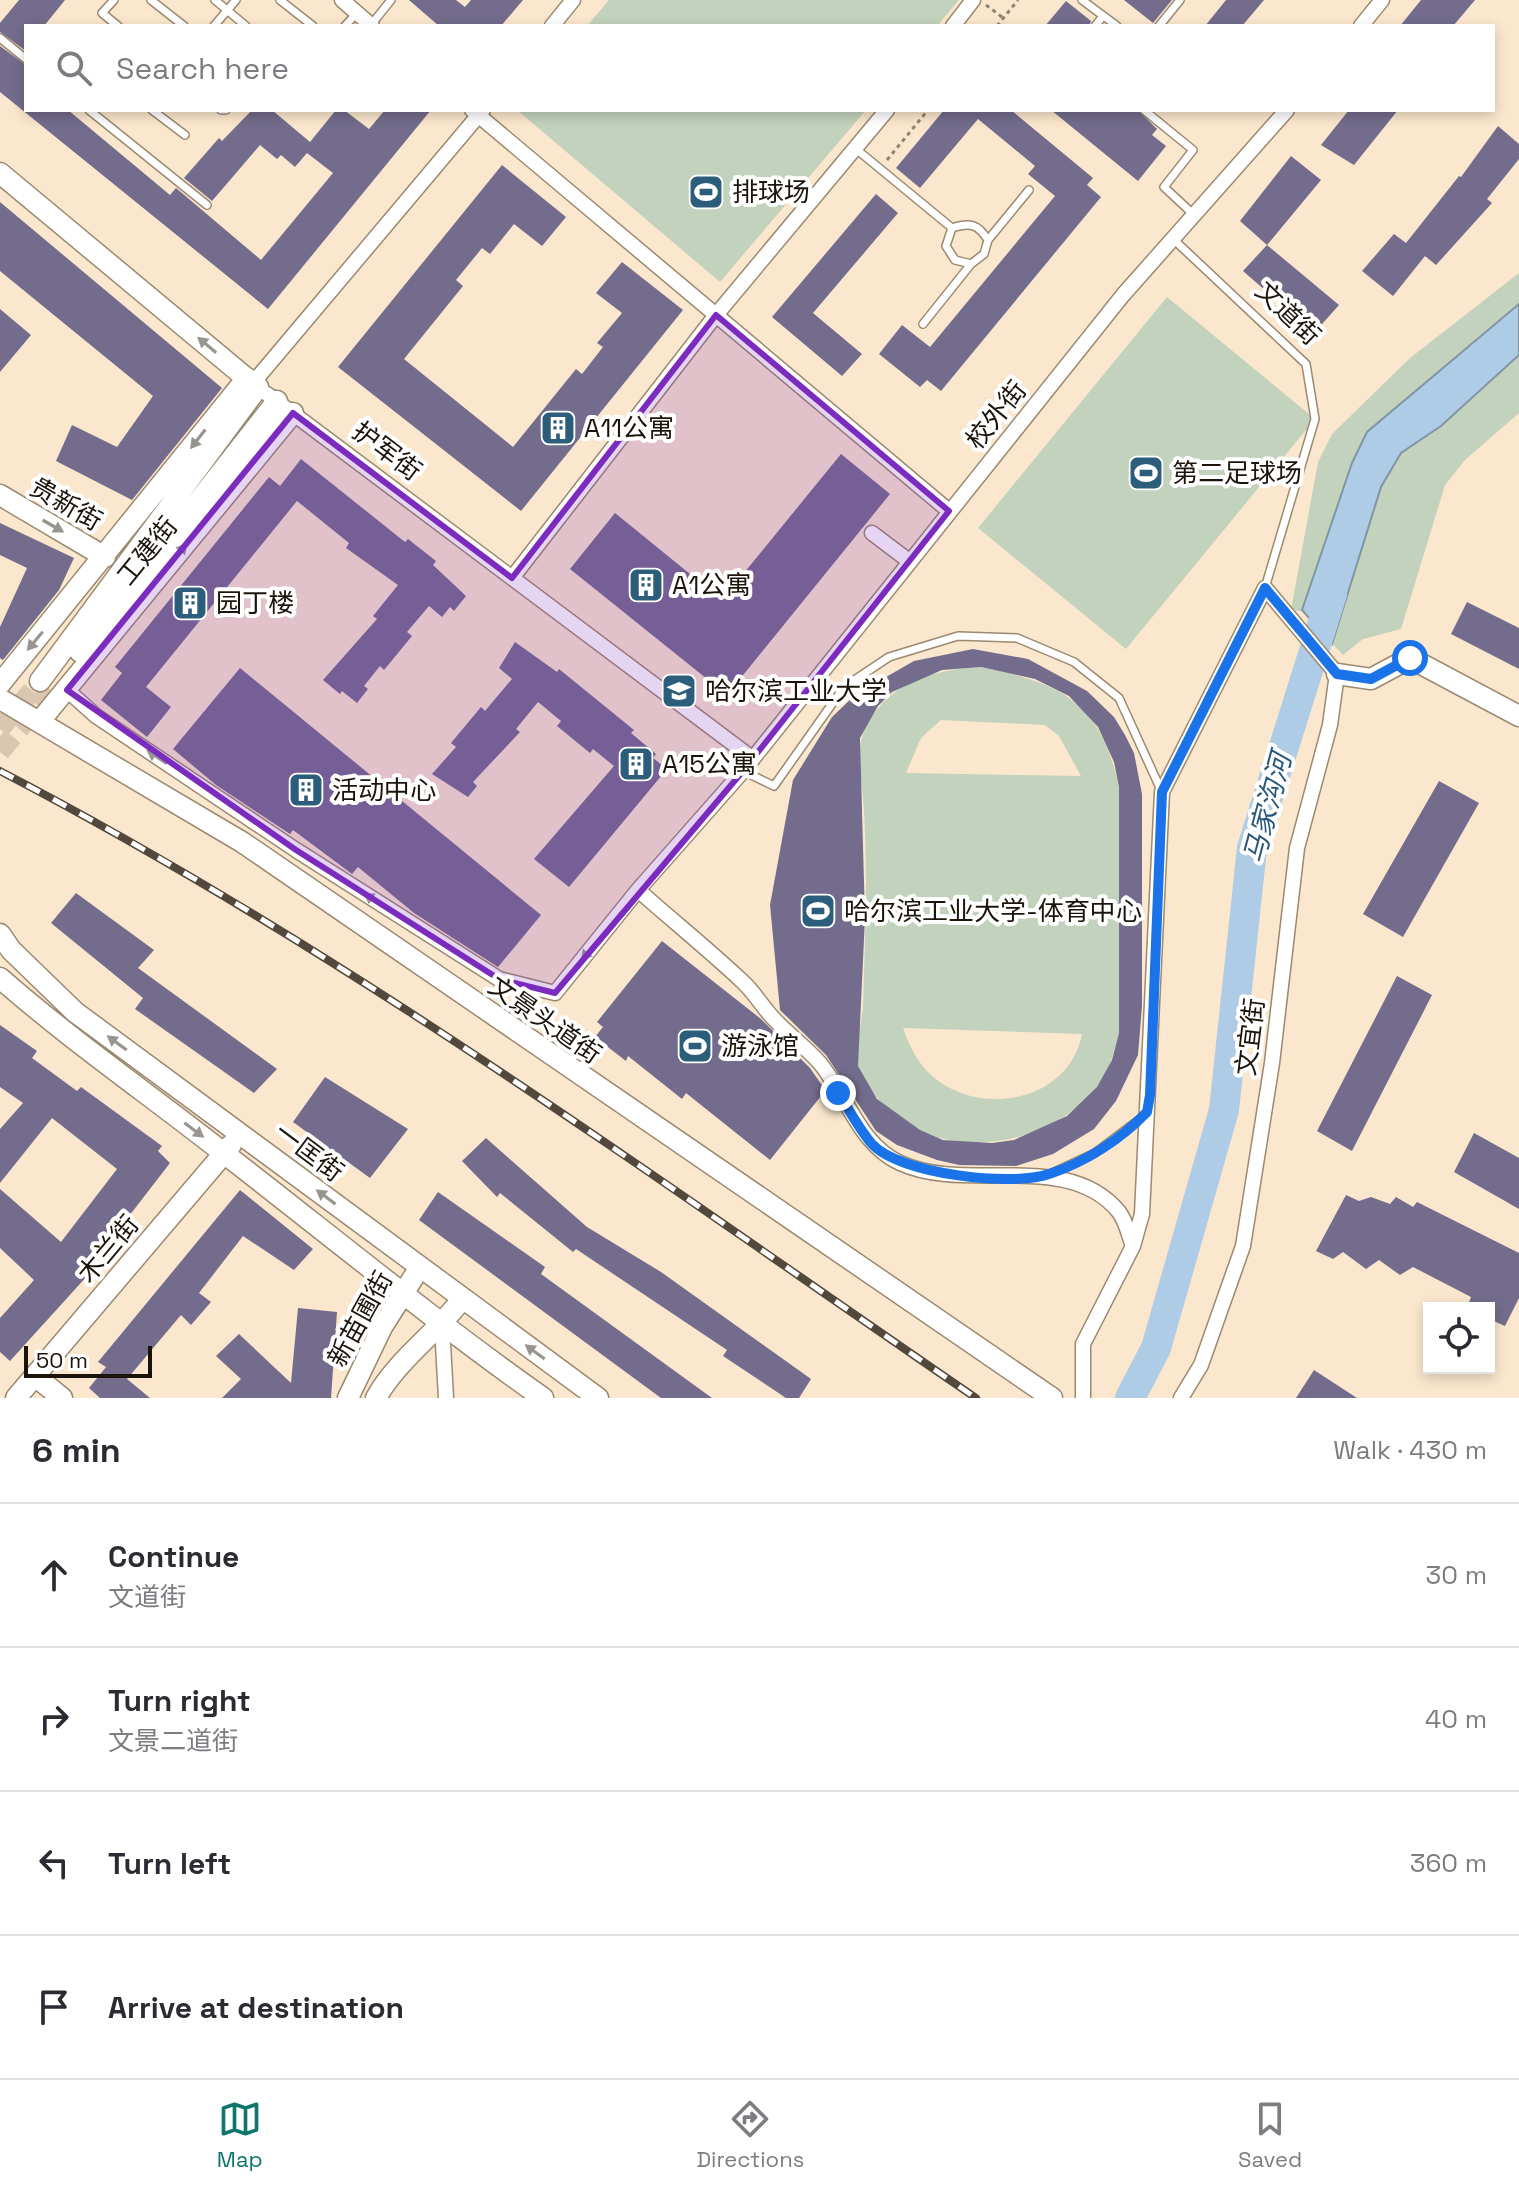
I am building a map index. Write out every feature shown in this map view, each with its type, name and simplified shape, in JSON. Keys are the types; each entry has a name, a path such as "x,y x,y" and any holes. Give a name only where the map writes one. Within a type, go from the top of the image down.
{"main road":[{"name":"护军街","path":"0,173 266,393"},
{"name":"工建街","path":"0,684 105,557 266,393"},
{"name":"工建街","path":"40,721 52,687 266,393"},
{"name":"工建街","path":"52,687 266,393"},
{"name":"贵新街","path":"0,495 105,557"},
{"path":"1337,674 1371,679 1410,658 1519,716"},
{"name":"文景头道街","path":"0,699 242,842 1052,1398"},
{"name":"一匡街","path":"0,934 11,950 75,1012 598,1398"},
{"name":"一匡街","path":"0,978 61,1031 224,1153 442,1326 543,1398"},
{"name":"木兰街","path":"16,1398 240,1133"},
{"name":"新苗圃街","path":"348,1398 361,1366 420,1267"},
{"name":"新苗圃街","path":"376,1398 400,1366 442,1326 462,1299"},
{"path":"35,1376 62,1398"}],"street":[{"path":"342,0 371,24"},
{"path":"554,24 573,0"},
{"path":"955,24 973,0"},
{"path":"1363,24 1382,0"},
{"path":"478,112 949,511"},
{"name":"工建街","path":"266,393 478,112"},
{"path":"512,578 716,315 885,112"},
{"name":"校外街","path":"52,687 283,842 499,979 555,993 638,890 743,771 1171,237 1285,112"},
{"name":"护军街","path":"266,393 752,758"},
{"path":"872,533 909,561"},
{"path":"1083,1398 1083,1344 1133,1246 1142,1214 1162,792 1269,594 1337,674"},
{"name":"文宜街","path":"1181,1398 1201,1365 1243,1246 1272,1063 1297,848 1330,725 1337,674"},
{"path":"638,890 746,984 772,1018 819,1062 873,1145 901,1164 946,1174 1024,1178 1048,1175 1099,1195 1120,1213 1133,1246"},
{"path":"442,1326 446,1398"}],"lane":[{"path":"114,0 102,13 116,24"},
{"path":"151,0 181,24"},
{"path":"215,0 243,24"},
{"path":"216,24 236,0"},
{"path":"280,0 301,22"},
{"path":"373,24 391,0"},
{"path":"1082,0 1114,24"},
{"path":"1161,24 1180,0"},
{"path":"347,24 357,13"},
{"path":"1097,24 1103,16"},
{"path":"0,38 24,57"},
{"path":"91,112 207,205"},
{"path":"155,112 185,135"},
{"path":"1146,112 1193,150 1164,187 1193,214"},
{"path":"856,149 952,228"},
{"path":"923,324 971,264 984,254 988,240 1029,190"},
{"path":"952,228 967,223 981,228 1004,221"},
{"path":"952,228 946,246 955,260 956,283"},
{"path":"981,228 988,240"},
{"name":"文道街","path":"1171,237 1306,364 1315,419 1269,594"},
{"path":"955,260 971,264"},
{"path":"743,771 774,786 844,687 889,657 958,636 1017,638 1074,662 1119,698 1162,792"},
{"path":"1048,1175 1095,1153 1147,1112"}],"path":[{"path":"980,0 1004,18"},
{"path":"999,24 1018,0"},
{"path":"879,169 926,112"}],"highlighted area":[{"path":"716,315 949,511 743,771 555,993 499,979 296,850 67,690 293,413 512,578"}],"green space":[{"path":"609,0 959,0 939,24 589,24"},
{"name":"排球场","path":"519,112 864,112 720,282"},
{"path":"1519,273 1519,413 1465,460 1445,485 1401,629 1363,639 1343,655 1302,611 1291,610 1318,462 1332,434 1410,358"},
{"name":"第二足球场","path":"1167,297 1315,419 1126,649 978,528"},
{"path":"981,667 1034,681 1073,701 1101,734 1111,758 1119,787 1119,1033 1104,1075 1096,1088 1072,1111 1043,1128 1012,1139 978,1142 946,1139 915,1128 888,1110 867,1083 857,1060 863,1006 866,909 860,766 863,733 878,708 902,687 931,675","holes":["941,720 1045,725 1059,736 1081,776 906,773 921,738","903,1028 1082,1034 1074,1057 1060,1075 1041,1088 1020,1096 997,1099 974,1097 952,1089 932,1076 914,1054"]}],"water":[{"path":"1519,304 1519,355 1441,426 1401,453 1381,487 1332,644 1302,610 1352,463 1367,432"}],"building":[{"path":"19,0 65,0 46,24 24,24 24,50 0,32 0,23"},
{"path":"409,0 456,0 465,7 471,0 523,0 503,24 437,24"},
{"path":"1124,0 1172,0 1153,23"},
{"path":"1226,0 1264,0 1244,24 1207,24"},
{"path":"1421,0 1475,0 1455,24 1402,24"},
{"path":"1066,1 1091,21 1090,24 1047,24"},
{"path":"0,46 24,64 24,111 0,92"},
{"path":"25,112 70,112 170,195 176,188 261,260 333,173 307,153 295,167 281,155 277,159 260,145 212,201 184,178 219,138 222,141 250,112 274,112 310,142 334,112 347,112 369,129 383,112 429,112 268,309"},
{"path":"942,112 1013,112 1093,178 1087,185 1101,197 941,391 927,380 920,387 879,354 902,325 930,347 1055,196 1028,174 1035,166 978,119 920,188 896,168"},
{"path":"1053,112 1140,112 1157,129 1152,135 1166,146 1138,181"},
{"path":"1347,112 1396,112 1354,165 1321,145"},
{"path":"1498,126 1519,144 1519,159 1487,199 1492,203 1436,265 1425,256 1393,296 1362,271 1394,234 1406,243 1461,177"},
{"path":"1291,156 1321,180 1267,245 1240,221"},
{"path":"502,165 566,217 542,246 514,224 490,254 482,248 456,280 463,286 404,359 513,447 576,369 582,374 603,347 597,343 622,313 596,293 622,262 683,310 521,511 338,367"},
{"path":"876,194 898,213 813,313 862,354 842,376 772,317"},
{"path":"0,202 222,388 132,500 56,461 72,425 117,447 153,396 0,271"},
{"path":"1267,245 1339,305 1314,333 1243,271"},
{"path":"0,309 31,335 0,372"},
{"name":"A1公寓","path":"841,454 890,494 727,695 570,569 615,513 722,600"},
{"path":"301,459 405,542 408,539 436,561 433,565 466,596 454,611 450,607 442,617 429,606 407,632 412,636 384,670 380,666 364,686 368,689 357,703 342,691 340,694 323,680 377,619 373,616 398,585 346,548 349,543 297,501 146,687 171,707 147,737 101,700 122,673 115,667 269,477 280,486"},
{"path":"0,523 74,558 59,590 3,660 0,658 0,627 27,568 0,555"},
{"path":"1467,602 1519,628 1519,669 1451,634"},
{"name":"A15公寓","path":"515,642 557,672 559,669 634,730 631,733 656,754 653,758 667,769 569,887 534,859 614,766 593,749 590,753 557,726 561,721 538,702 516,729 520,732 473,782 477,786 468,797 432,774 456,747 451,743 481,707 485,711 512,679 499,668"},
{"name":"哈尔滨工业大学-体育中心","path":"973,649 1028,659 1087,691 1114,717 1134,753 1142,794 1142,1006 1138,1055 1116,1101 1094,1129 1053,1154 1016,1166 959,1165 897,1145 876,1131 826,1055 780,1010 770,905 793,780 832,717 853,697 856,703 872,685 914,661","holes":["981,667 1035,679 1069,696 1098,727 1114,762 1119,787 1119,1033 1112,1060 1097,1087 1067,1116 1014,1140 992,1143 943,1140 920,1130 877,1099 858,1066 865,918 860,738 878,706 892,692 942,670"]},
{"name":"活动中心","path":"240,668 541,915 498,967 414,913 358,867 352,874 293,830 290,834 216,785 173,749"},
{"path":"1439,781 1479,803 1403,937 1363,914"},
{"path":"76,893 154,950 138,968 277,1069 254,1093 135,1009 143,998 51,923"},
{"name":"游泳馆","path":"662,941 761,1019 810,1068 837,1107 821,1096 770,1160 686,1093 682,1099 628,1056 626,1061 595,1037 603,1027 597,1022"},
{"path":"1397,976 1432,995 1352,1151 1317,1131"},
{"path":"0,1025 37,1051 32,1058 77,1091 81,1087 162,1146 158,1151 170,1163 85,1273 88,1275 10,1361 0,1352 0,1318 34,1280 0,1248 0,1189 61,1242 117,1169 52,1118 0,1183 0,1129 23,1103 0,1087"},
{"path":"325,1077 408,1129 370,1178 293,1122"},
{"path":"1474,1133 1519,1158 1519,1209 1454,1172"},
{"path":"486,1138 587,1227 661,1272 811,1379 799,1398 786,1398 723,1356 727,1350 576,1249 573,1252 500,1193 497,1197 462,1161"},
{"path":"240,1190 313,1249 294,1270 243,1236 199,1293 211,1302 191,1325 181,1315 127,1379 150,1398 100,1398 89,1388 106,1367 98,1362"},
{"path":"438,1192 545,1267 541,1274 712,1398 661,1398 419,1220"},
{"path":"1346,1195 1359,1201 1371,1197 1390,1204 1396,1197 1413,1207 1417,1202 1519,1253 1519,1298 1505,1326 1495,1322 1495,1302 1469,1302 1471,1297 1413,1267 1400,1275 1379,1260 1366,1269 1343,1252 1333,1259 1316,1251"},
{"path":"298,1308 337,1312 331,1398 222,1398 241,1379 216,1356 239,1334 291,1383"},
{"path":"1314,1370 1357,1398 1296,1398"}],"waterway":[{"name":"马家沟河","path":"1130,1398 1156,1348 1224,1110 1252,848 1332,594"}],"tunnel":[{"path":"0,729 40,681"},
{"path":"0,752 51,690"}],"railway":[{"path":"0,771 127,840 375,990 617,1151 976,1398"}],"place":[{"name":"排球场","path":"706,192"},
{"name":"A11公寓","path":"558,428"},
{"name":"第二足球场","path":"1146,473"},
{"name":"A1公寓","path":"646,585"},
{"name":"园丁楼","path":"190,603"},
{"name":"哈尔滨工业大学","path":"679,691"},
{"name":"A15公寓","path":"636,764"},
{"name":"活动中心","path":"306,790"},
{"name":"哈尔滨工业大学-体育中心","path":"818,911"},
{"name":"游泳馆","path":"695,1046"}],"route":[{"path":"838,1093 873,1145 901,1164 946,1174 1024,1178 1048,1175 1095,1153 1116,1139 1147,1112 1150,1095 1162,792 1265,588 1337,674 1371,679 1410,658"}]}
